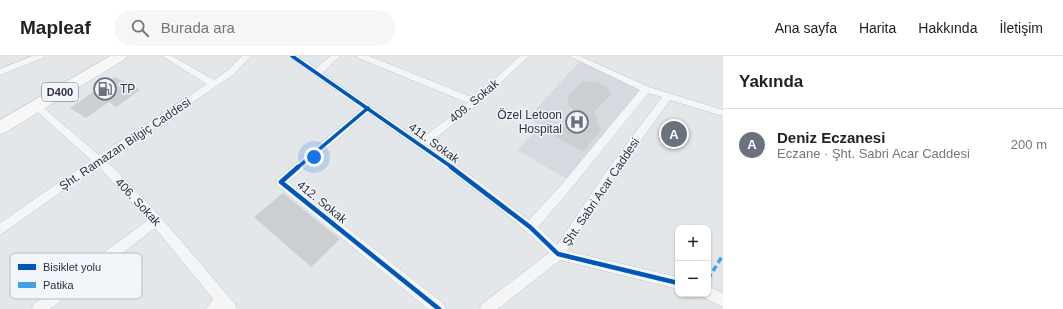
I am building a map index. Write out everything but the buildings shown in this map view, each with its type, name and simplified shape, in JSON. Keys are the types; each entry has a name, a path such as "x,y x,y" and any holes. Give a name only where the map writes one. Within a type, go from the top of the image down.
{"main road":[{"name":"D400","path":"0,119 105,56"},
{"name":"D400","path":"0,128 120,56"}],"street":[{"path":"0,72 40,56"},
{"path":"166,56 214,84"},
{"name":"Şht. Ramazan Bilgiç Caddesi","path":"0,230 99,160 230,73 247,56"},
{"name":"411. Sokak","path":"292,56 420,145 530,227 558,254"},
{"path":"317,72 336,56"},
{"path":"360,56 475,102"},
{"name":"409. Sokak","path":"420,145 475,102 526,56"},
{"path":"573,56 646,89 723,114"},
{"path":"530,227 646,89"},
{"name":"Şht. Sabri Acar Caddesi","path":"487,309 558,254 612,172 668,96"},
{"name":"406. Sokak","path":"36,106 99,160 156,221 222,306"},
{"name":"412. Sokak","path":"368,108 281,182 438,309"},
{"path":"113,253 156,221"},
{"path":"558,254 675,282"},
{"path":"711,294 723,300"},
{"path":"39,309 52,299"}],"shaded area":[{"name":"Özel Letoon Hospital","path":"581,60 646,89 570,181 517,150 541,126 528,118"}],"marked path":[{"path":"711,274 723,255"}],"cycle path":[{"path":"292,56 480,188 530,227 558,254 675,282"},
{"path":"368,108 281,182 439,309"}],"place":[{"name":"TP","path":"105,89"},
{"name":"Özel Letoon Hospital","path":"577,122"},
{"name":"Deniz Eczanesi","path":"674,134"}]}
